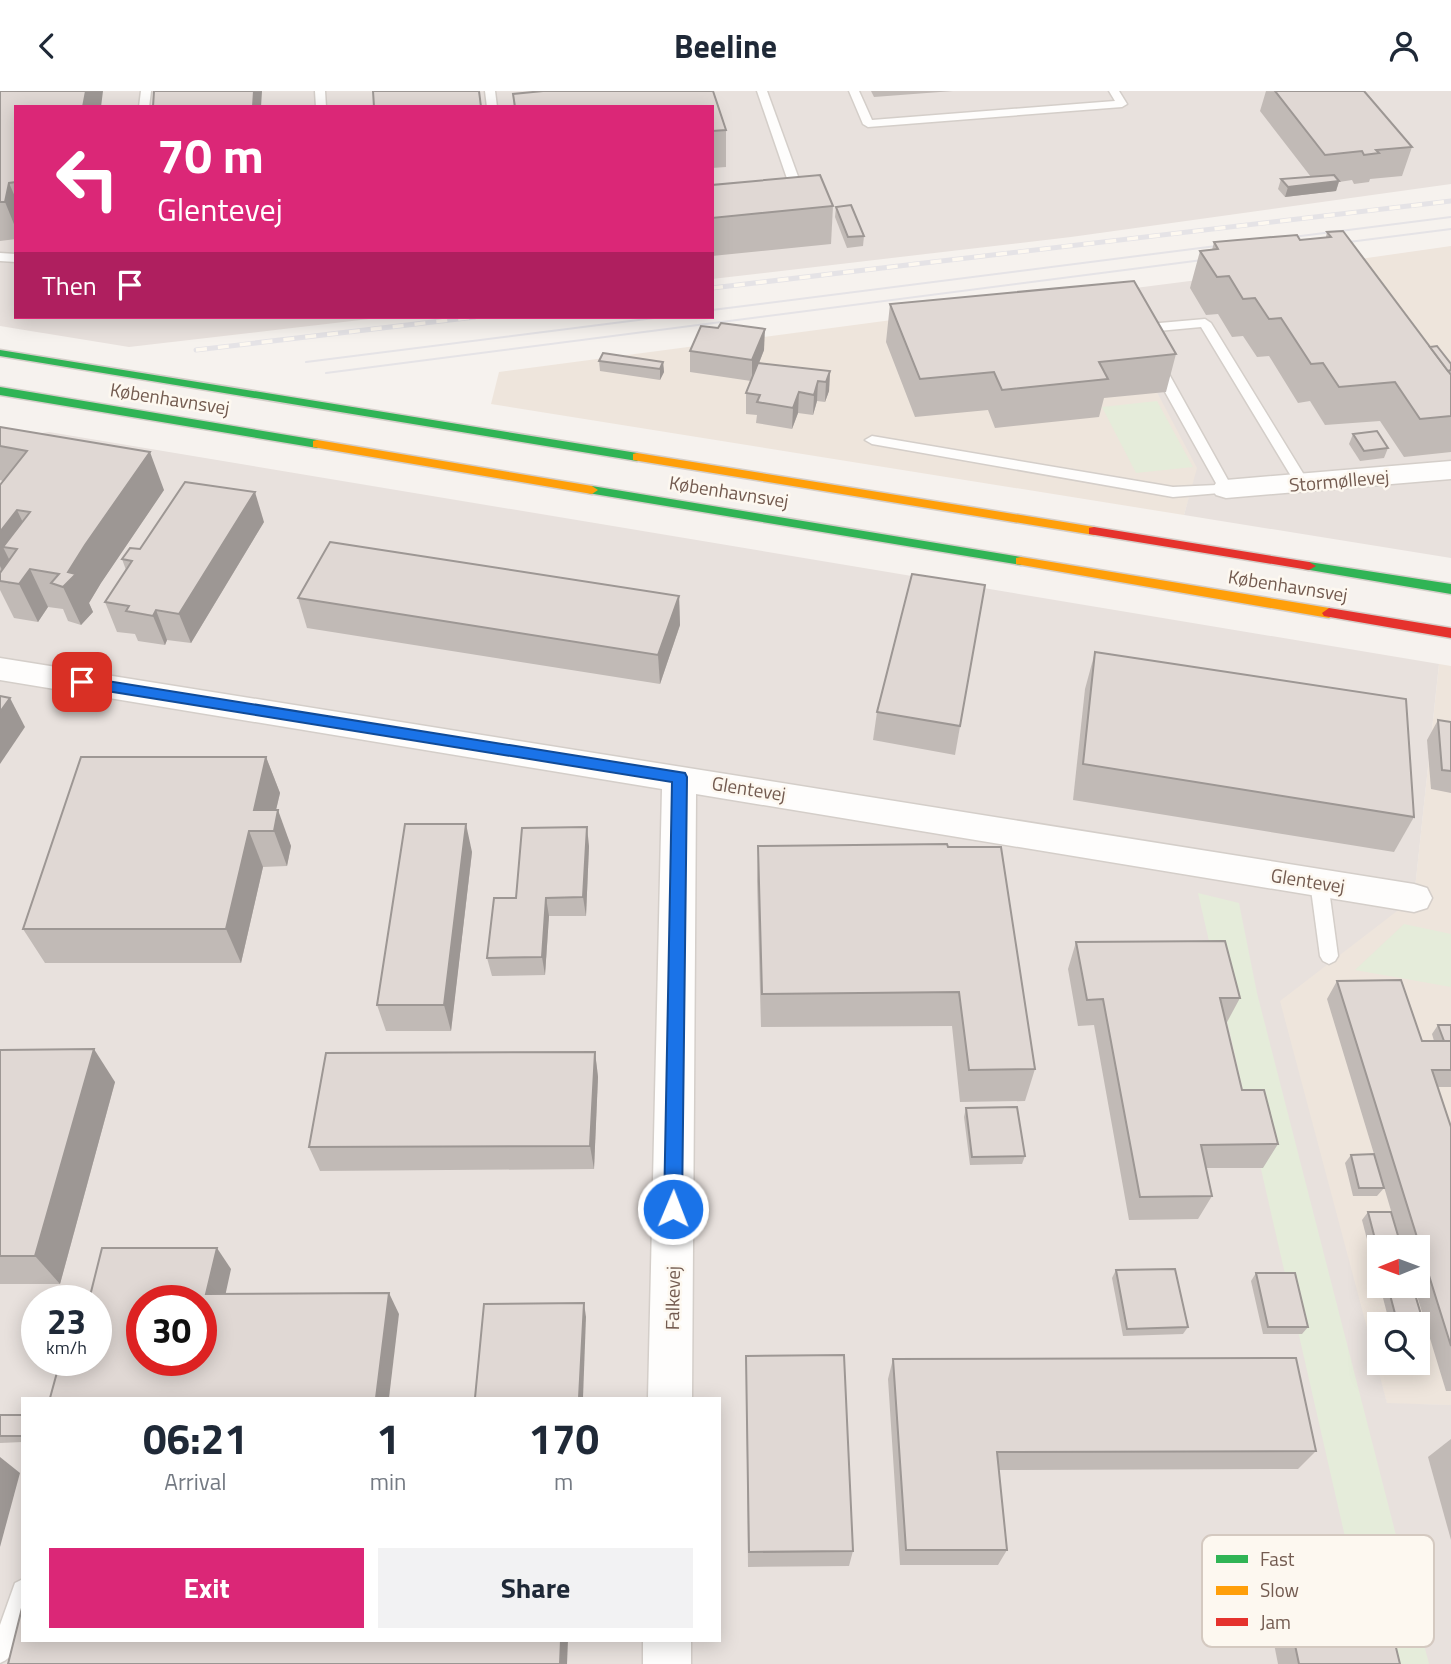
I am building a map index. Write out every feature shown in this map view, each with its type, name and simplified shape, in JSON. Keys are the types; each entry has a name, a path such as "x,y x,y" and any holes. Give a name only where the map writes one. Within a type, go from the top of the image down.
{"main road":[{"name":"Københavnsvej","path":"0,353 1451,589"},
{"name":"Københavnsvej","path":"0,391 1451,633"}],"street":[{"name":"Stormøllevej","path":"1226,489 1451,470"},
{"name":"Glentevej","path":"0,669 1414,898"},
{"name":"Falkevej","path":"670,1397 679,777"},
{"path":"667,1642 667,1664"}],"lane":[{"path":"762,91 798,193"},
{"path":"854,91 868,124 1122,104 1114,91"},
{"path":"872,440 1173,492 1226,489 1137,329 1205,323 1303,483"},
{"path":"1319,882 1329,956"},
{"path":"0,1651 5,1646 21,1597"}],"shaded area":[{"path":"0,91 1451,91 1451,184 1071,237 714,279 714,105 14,105 14,319 369,319 129,347 0,326"},
{"path":"1451,246 1451,413 1339,262"},
{"path":"1339,262 1451,413 1451,558 1184,515 1197,468 1104,292"},
{"path":"1104,292 1198,468 1184,515 491,404 499,372"},
{"path":"49,432 1439,664 1414,898 1280,1001 1367,1328 1367,1375 1380,1375 1387,1403 1451,1405 1451,1664 0,1664 0,439"},
{"path":"1439,664 1451,666 1451,1405 1387,1404 1379,1375 1430,1375 1430,1312 1367,1312 1367,1331 1274,994 1414,897"}],"green space":[{"path":"1157,401 1193,467 1136,473 1102,407"},
{"path":"1198,893 1239,903 1257,993 1396,1535 1345,1535"},
{"path":"1404,924 1451,934 1451,987 1355,970"},
{"path":"1370,1647 1425,1647 1429,1664 1374,1664"}],"building":[{"path":"0,91 86,91 83,105 14,105 14,182 9,183 5,202 0,202"},
{"path":"154,91 254,91 253,105 153,105"},
{"path":"373,91 479,91 481,105 374,105"},
{"path":"543,91 713,91 726,130 714,131 714,105 515,105 513,94"},
{"path":"1275,91 1364,91 1412,147 1376,150 1379,153 1364,155 1362,151 1325,155"},
{"path":"820,175 833,206 714,218 714,185"},
{"path":"1334,175 1339,181 1288,187 1281,179"},
{"path":"851,205 864,236 848,237 836,207"},
{"path":"1343,231 1451,375 1451,416 1420,419 1395,382 1339,387 1323,363 1311,364 1281,318 1269,319 1255,298 1243,299 1229,276 1217,277 1200,251 1218,249 1214,242 1297,235 1300,240 1331,237 1327,232"},
{"path":"1134,281 1176,354 1099,362 1108,379 1002,390 994,372 920,379 890,304"},
{"path":"721,323 765,329 752,360 690,351 701,326 718,328"},
{"path":"1437,346 1451,364 1451,370 1448,371 1430,347"},
{"path":"603,353 663,362 660,369 599,361"},
{"path":"758,363 830,371 826,382 818,381 814,395 799,392 793,408 757,402 760,395 746,393"},
{"path":"0,427 150,452 85,545 68,572 76,574 63,587 51,583 59,574 30,569 19,584 0,581 0,573 17,549 3,547 30,512 17,510 0,532 0,485 27,451 0,446"},
{"path":"1377,431 1388,448 1364,451 1353,434"},
{"path":"185,482 255,492 179,614 156,610 153,616 126,611 129,606 105,602 132,561 122,559 130,548 140,549"},
{"path":"330,542 679,596 658,655 298,598"},
{"path":"912,574 985,585 960,726 877,712"},
{"path":"1095,652 1406,699 1414,817 1083,764"},
{"path":"0,696 10,698 0,712"},
{"path":"1438,720 1451,722 1451,771 1442,770"},
{"path":"81,757 266,757 254,810 278,810 274,831 249,831 226,929 23,929"},
{"path":"405,824 466,824 444,1005 377,1005"},
{"path":"587,827 583,897 546,898 542,957 487,958 494,898 516,898 522,828"},
{"path":"947,844 948,847 1001,847 1035,1069 969,1070 959,992 762,994 758,846"},
{"path":"1225,941 1240,998 1220,998 1242,1090 1264,1090 1278,1144 1201,1145 1212,1196 1140,1197 1103,999 1087,1000 1076,942"},
{"path":"1401,980 1422,1041 1451,1041 1451,1070 1432,1070 1451,1127 1451,1346 1430,1279 1430,1235 1416,1235 1337,981"},
{"path":"1438,1025 1451,1025 1451,1041 1444,1041"},
{"path":"94,1049 35,1256 0,1256 0,1050"},
{"path":"595,1052 590,1146 309,1147 326,1053"},
{"path":"1017,1107 1025,1156 972,1157 966,1108"},
{"path":"1374,1154 1384,1188 1359,1188 1351,1155"},
{"path":"1368,1212 1391,1212 1398,1235 1374,1235"},
{"path":"102,1248 217,1248 208,1285 126,1285 126,1376 217,1376 217,1294 389,1293 376,1397 50,1397 56,1376 112,1376 112,1285 93,1285"},
{"path":"1175,1269 1188,1327 1127,1329 1116,1270"},
{"path":"1256,1273 1295,1273 1308,1327 1268,1327"},
{"path":"1391,1299 1416,1299 1420,1312 1395,1312"},
{"path":"584,1303 579,1397 475,1397 484,1304"},
{"path":"844,1355 853,1551 749,1552 746,1356"},
{"path":"1296,1358 1316,1451 997,1452 1007,1550 906,1550 893,1359"},
{"path":"0,1415 21,1415 21,1436 0,1436"},
{"path":"21,1612 21,1642 561,1642 560,1664 8,1664"},
{"path":"1295,1647 1396,1647 1400,1664 1299,1664"}],"tram line":[{"path":"1277,239 1451,217"},
{"path":"1333,244 1451,229"},
{"path":"714,310 1232,244"},
{"path":"326,373 1218,258"},
{"path":"306,362 646,319"}],"railway":[{"path":"714,288 1451,201"},
{"path":"196,350 458,319"}],"traffic: fast":[{"path":"0,353 637,457"},
{"path":"0,391 317,444"},
{"path":"592,490 1021,561"},
{"path":"1309,566 1451,589"}],"traffic: slow":[{"path":"317,444 592,490"},
{"path":"637,457 1094,531"},
{"path":"1021,561 1329,613"}],"traffic: jam":[{"path":"1094,531 1309,566"},
{"path":"1329,613 1451,633"}],"route":[{"path":"82,682 679,777 673,1209"}]}
